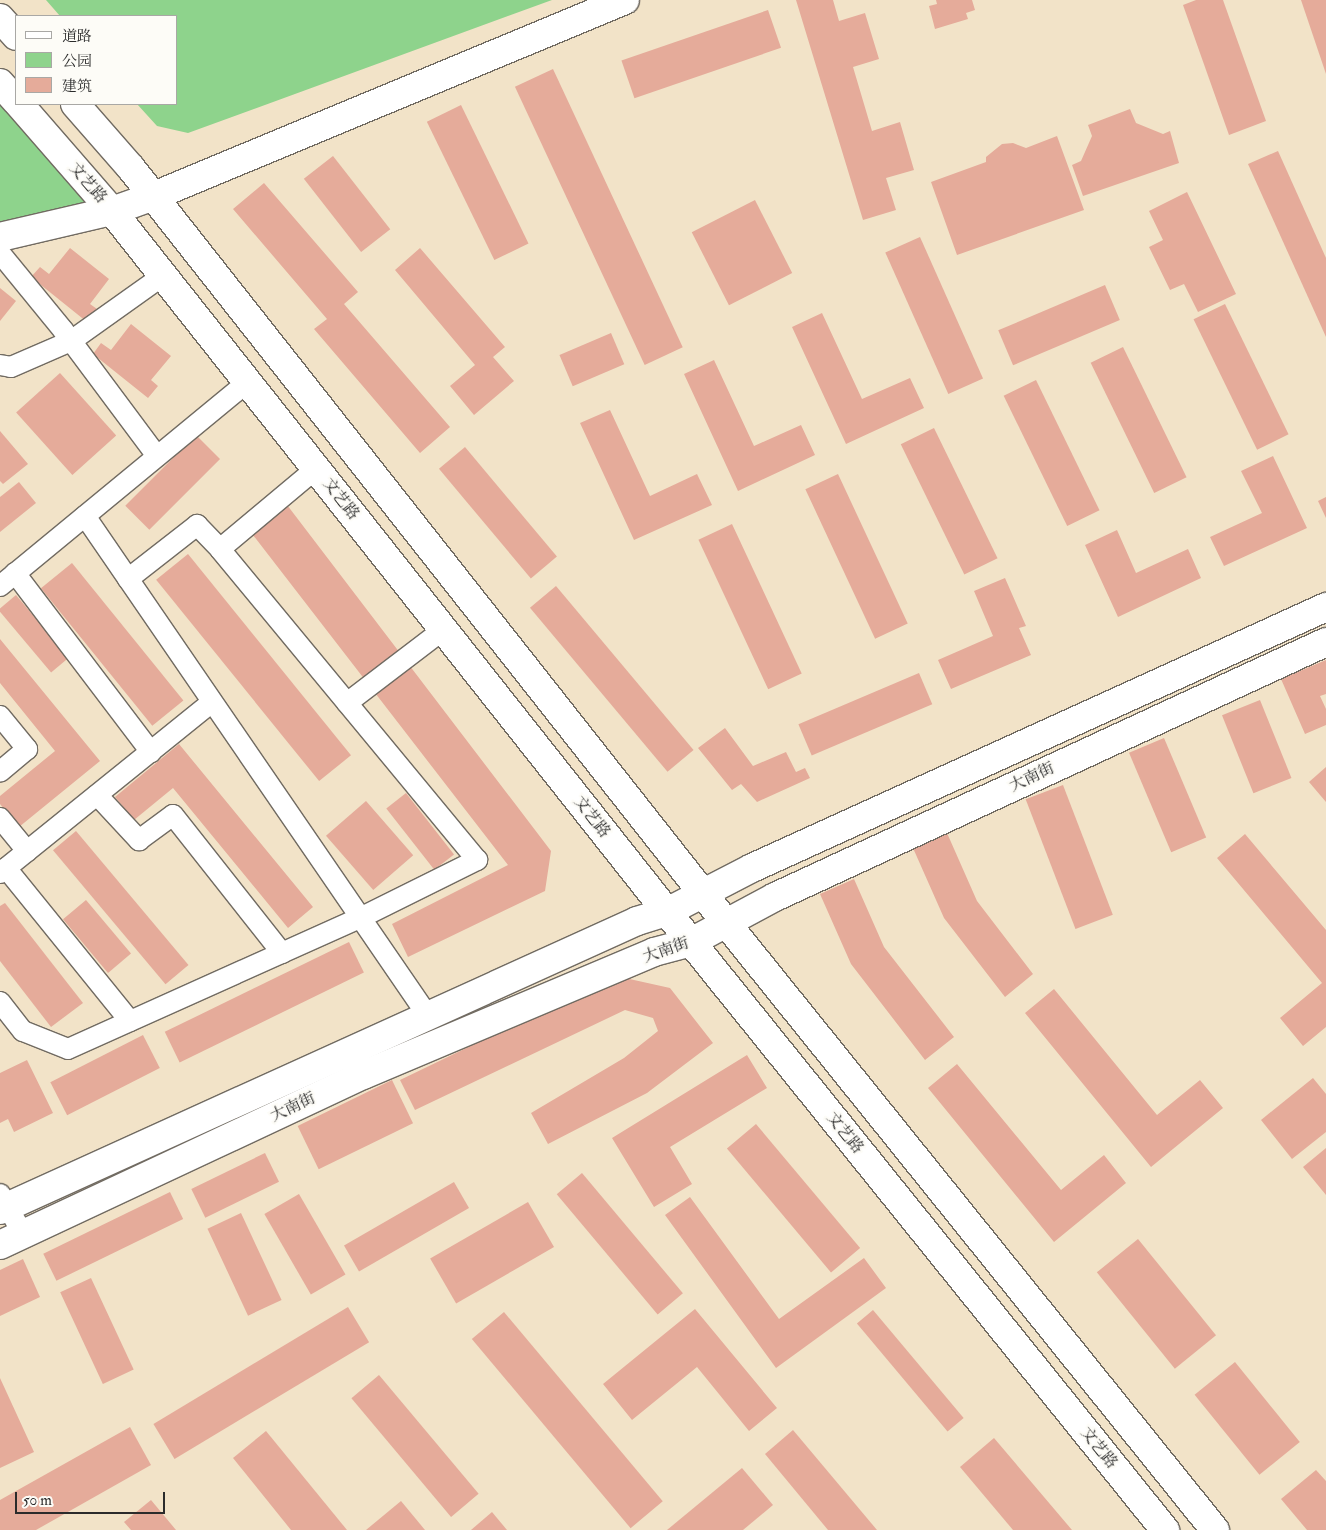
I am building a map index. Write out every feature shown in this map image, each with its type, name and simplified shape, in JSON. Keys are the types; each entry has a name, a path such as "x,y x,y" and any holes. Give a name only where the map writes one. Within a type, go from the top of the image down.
{"main road":[{"path":"0,237 112,211 154,196 625,0"},
{"name":"文艺路","path":"0,82 15,100"},
{"name":"文艺路","path":"20,105 164,274 667,912 1165,1530"},
{"path":"76,105 154,196 727,924 1215,1530"},
{"name":"大南街","path":"3,1203 428,1016 637,921 667,912 760,864 1326,607"},
{"name":"大南街","path":"12,1240 363,1075 654,952 691,942 793,889 1326,642"}],"street":[{"path":"0,253 71,340 157,456"},
{"path":"0,365 11,367 71,340 164,274"},
{"path":"151,752 7,580 248,381"},
{"path":"220,549 317,468"},
{"path":"85,516 428,1016"},
{"path":"0,1002 23,1031 68,1049 360,918 477,860 220,549 197,525 128,579"},
{"path":"347,703 444,629"},
{"path":"130,1021 3,871 212,702"},
{"path":"0,716 27,749 0,772"},
{"path":"97,795 139,840 174,815 282,953"},
{"path":"0,818 27,851"},
{"path":"3,1203 12,1240"}],"green space":[{"path":"46,0 552,0 188,133 157,126 138,105 178,105 178,15 59,15"},
{"path":"0,89 112,211 0,237"}],"building":[{"path":"796,0 833,0 839,21 865,13 879,59 853,67 872,131 900,122 914,170 886,178 896,210 863,220"},
{"path":"936,0 972,0 975,10 966,13 968,19 935,29 929,6 937,4"},
{"path":"1196,0 1223,0 1266,121 1229,135 1183,5"},
{"path":"1301,0 1326,0 1326,74"},
{"path":"768,10 781,48 634,98 621,60"},
{"path":"553,69 683,347 645,365 515,87"},
{"path":"461,105 529,243 494,260 427,122"},
{"path":"1130,109 1136,123 1163,134 1170,131 1179,163 1083,196 1072,165 1081,161 1092,136 1088,125"},
{"path":"1057,136 1084,210 957,255 931,182 986,162 986,157 1002,144 1013,143 1026,148"},
{"path":"1278,151 1326,258 1326,337 1248,164"},
{"path":"333,156 390,229 361,252 304,179"},
{"path":"264,183 358,292 344,304 450,427 420,453 314,329 327,319 233,209"},
{"path":"1187,192 1236,294 1198,312 1184,284 1170,290 1149,247 1163,240 1149,211"},
{"path":"755,200 792,273 729,305 692,232"},
{"path":"920,237 983,379 948,394 885,252"},
{"path":"70,248 109,279 90,304 97,309 87,322 31,277 40,267 49,274"},
{"path":"420,248 505,347 493,357 514,381 474,415 450,386 475,365 395,270"},
{"path":"1105,285 1120,320 1013,365 998,330"},
{"path":"0,288 16,301 0,321"},
{"path":"1225,304 1289,434 1257,450 1194,319"},
{"path":"822,313 862,399 910,378 924,408 846,444 792,327"},
{"path":"131,324 171,356 151,380 158,386 148,398 93,354 101,343 111,350"},
{"path":"611,333 624,364 573,386 559,355"},
{"path":"1123,347 1187,477 1154,493 1091,363"},
{"path":"714,360 754,446 801,425 815,455 738,491 684,374"},
{"path":"60,373 116,435 72,475 16,412"},
{"path":"1036,380 1100,510 1067,526 1004,396"},
{"path":"610,410 650,496 697,474 712,505 634,540 580,423"},
{"path":"934,428 998,558 964,575 901,444"},
{"path":"0,431 28,464 3,484 0,481"},
{"path":"196,435 220,459 149,530 125,506"},
{"path":"465,447 557,557 531,578 439,469"},
{"path":"1273,456 1307,528 1224,566 1210,537 1262,513 1241,471"},
{"path":"838,474 908,624 875,639 805,489"},
{"path":"19,482 36,503 0,532 0,497"},
{"path":"281,497 551,851 545,891 408,957 392,924 508,865 246,526"},
{"path":"1326,497 1326,518 1318,501"},
{"path":"732,524 802,674 768,689 698,540"},
{"path":"1117,530 1136,573 1188,549 1201,578 1118,617 1085,545"},
{"path":"188,554 351,755 319,781 156,580"},
{"path":"72,563 183,701 152,726 41,588"},
{"path":"1005,578 1026,626 1019,628 1031,655 951,689 938,660 993,636 974,591"},
{"path":"556,586 694,750 668,772 530,608"},
{"path":"16,595 69,658 51,673 0,612 0,608"},
{"path":"0,639 100,761 19,827 0,804 0,796 55,751 0,683"},
{"path":"1326,660 1326,694 1320,696 1326,709 1326,725 1305,734 1281,679"},
{"path":"919,673 932,704 812,755 798,724"},
{"path":"1260,700 1291,778 1253,793 1222,715"},
{"path":"725,728 753,766 786,752 796,772 805,768 810,778 757,802 741,784 732,790 698,748"},
{"path":"1164,738 1206,837 1171,852 1129,753"},
{"path":"179,744 313,907 288,928 173,788 134,820 115,797"},
{"path":"1326,767 1326,802 1309,782"},
{"path":"1063,785 1113,915 1075,929 1026,799"},
{"path":"406,793 454,854 434,870 386,808"},
{"path":"366,801 413,855 373,890 326,836"},
{"path":"76,831 188,965 166,984 53,850"},
{"path":"947,833 977,901 1033,974 1005,997 944,918 913,848"},
{"path":"1245,834 1326,930 1326,1027 1303,1046 1280,1018 1322,983 1217,858"},
{"path":"854,879 884,947 954,1037 925,1060 851,964 820,894"},
{"path":"86,900 131,954 108,973 63,919"},
{"path":"5,903 83,1003 51,1027 0,961 0,906"},
{"path":"349,942 364,973 180,1062 165,1032"},
{"path":"616,976 670,988 713,1043 647,1093 548,1144 531,1113 624,1058 658,1031 653,1018 625,1010 415,1110 400,1080"},
{"path":"1054,989 1157,1115 1200,1080 1223,1108 1151,1167 1025,1013"},
{"path":"143,1035 160,1068 67,1115 50,1082"},
{"path":"747,1055 767,1088 670,1147 692,1184 654,1207 612,1138"},
{"path":"27,1060 53,1113 14,1132 8,1119 0,1123 0,1073"},
{"path":"957,1064 1061,1190 1104,1155 1126,1183 1054,1242 928,1088"},
{"path":"1313,1078 1326,1094 1326,1132 1292,1159 1261,1120"},
{"path":"392,1080 413,1123 319,1169 298,1126"},
{"path":"756,1124 860,1248 831,1273 727,1148"},
{"path":"1326,1148 1326,1195 1303,1167"},
{"path":"265,1153 279,1182 205,1218 191,1189"},
{"path":"582,1173 683,1293 658,1314 557,1194"},
{"path":"454,1182 469,1208 359,1271 344,1246"},
{"path":"170,1192 183,1219 56,1281 43,1254"},
{"path":"299,1194 346,1275 311,1295 264,1214"},
{"path":"690,1197 779,1319 864,1258 886,1288 776,1368 665,1215"},
{"path":"528,1202 554,1247 456,1304 430,1258"},
{"path":"241,1213 282,1300 248,1316 207,1229"},
{"path":"1138,1239 1216,1335 1175,1369 1097,1272"},
{"path":"23,1259 40,1297 0,1316 0,1270"},
{"path":"91,1278 134,1370 103,1384 60,1292"},
{"path":"348,1307 369,1342 175,1459 153,1424"},
{"path":"695,1309 777,1408 749,1431 697,1367 632,1420 603,1384"},
{"path":"873,1310 964,1418 948,1432 857,1323"},
{"path":"504,1312 663,1501 631,1528 472,1339"},
{"path":"1235,1362 1300,1442 1259,1475 1195,1395"},
{"path":"379,1375 479,1494 451,1517 351,1398"},
{"path":"0,1378 34,1452 0,1468"},
{"path":"130,1427 151,1465 36,1530 0,1530 0,1500"},
{"path":"793,1430 877,1530 828,1530 765,1454"},
{"path":"266,1431 347,1530 291,1530 233,1458"},
{"path":"994,1438 1072,1530 1013,1530 960,1467"},
{"path":"742,1468 773,1505 743,1530 667,1530"},
{"path":"1316,1470 1326,1481 1326,1530 1307,1530 1281,1499"},
{"path":"151,1500 176,1530 131,1530 124,1522"},
{"path":"401,1501 425,1530 366,1530"},
{"path":"492,1512 507,1530 471,1530"}]}
